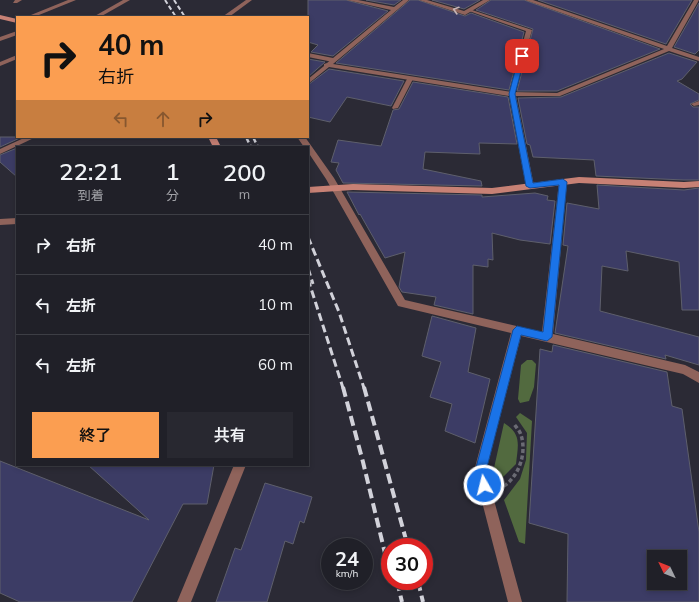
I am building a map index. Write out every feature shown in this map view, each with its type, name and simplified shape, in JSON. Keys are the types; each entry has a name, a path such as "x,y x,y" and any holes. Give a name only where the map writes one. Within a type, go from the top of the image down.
{"street":[{"path":"31,16 73,0"},
{"path":"98,16 128,0"},
{"path":"226,16 249,0"},
{"path":"350,0 396,9"},
{"path":"309,81 326,65 406,0"},
{"path":"422,0 465,13 487,0"},
{"path":"528,0 699,59"},
{"path":"326,65 512,94 558,94 668,49 698,0"},
{"path":"471,10 529,30 512,94 530,186"},
{"path":"0,17 16,21"},
{"path":"0,39 16,33"},
{"path":"309,55 333,60"},
{"path":"0,64 16,59"},
{"path":"395,108 410,79"},
{"path":"0,152 30,138"},
{"path":"309,149 336,188 402,303 685,370 699,378"},
{"path":"309,190 353,187 492,191 578,180 684,185 699,184"},
{"path":"547,337 563,182"},
{"path":"0,222 16,221"},
{"path":"515,602 480,471 517,330"},
{"path":"184,602 240,466"}],"path":[{"path":"502,487 511,481 518,471 522,454 521,435 511,419"}],"green space":[{"path":"527,360 532,360 536,364 534,387 529,401 520,403 518,399 521,365"},
{"path":"520,413 532,421 525,544 519,542 504,500 520,479 526,460 527,433 516,417"},
{"path":"504,423 514,431 518,440 516,464 503,477 495,479 494,468"}],"building":[{"path":"308,0 346,0 388,11 333,56 311,52 318,45 309,42"},
{"path":"366,0 401,0 394,5"},
{"path":"410,0 418,0 465,16 471,13 524,32 509,90 336,63"},
{"path":"432,0 480,0 464,9"},
{"path":"491,0 524,0 660,49 557,91 517,91 533,29 476,10"},
{"path":"538,0 692,0 666,44"},
{"path":"699,3 699,50 695,54 674,47"},
{"path":"669,53 697,62 682,79 677,81 699,94 699,100 690,104 693,107 699,107 699,180 596,176 594,160 533,157 530,145 527,144 518,98 561,97"},
{"path":"309,59 325,62 309,76"},
{"path":"329,69 404,81 391,106 347,97 330,122 309,117 309,84"},
{"path":"413,82 508,97 517,144 479,143 480,154 425,152 423,169 481,181 482,186 343,183 336,170 339,163 331,162 338,140 381,146 393,110 399,109"},
{"path":"0,137 20,138 0,147"},
{"path":"16,148 16,176 0,162 0,155"},
{"path":"597,185 684,190 699,188 699,310 682,310 679,262 626,251 628,271 602,266 600,311 699,337 699,365 665,355 666,359 555,333 568,246 563,245 567,203 599,209"},
{"path":"347,192 482,195 482,197 535,193 548,196 547,200 555,201 550,244 520,240 492,233 493,260 488,259 488,267 473,265 473,314 434,305 436,297 402,292 399,287 405,252 385,258"},
{"path":"432,316 476,328 468,372 490,379 475,443 445,431 452,404 430,397 441,362 422,356"},
{"path":"553,345 667,372 672,406 682,409 699,532 699,602 567,602 568,534 529,523 540,349 552,352"},
{"path":"0,461 149,520 89,466 214,466 207,504 183,504 132,602 20,602 0,593"},
{"path":"265,483 312,497 304,523 300,521 293,544 285,541 267,602 216,602 235,548 241,550"}],"railway":[{"path":"165,0 175,16"},
{"path":"174,0 184,16"},
{"path":"246,138 250,146"},
{"path":"254,138 258,146"},
{"path":"309,239 339,312 364,388"},
{"path":"309,271 313,284"},
{"path":"309,282 343,388"},
{"path":"343,387 381,538"},
{"path":"364,387 406,538"},
{"path":"399,590 402,602"},
{"path":"420,590 423,602"}],"route":[{"path":"484,485 480,471 517,330 547,337 563,182 530,186 512,94 522,56"}]}
